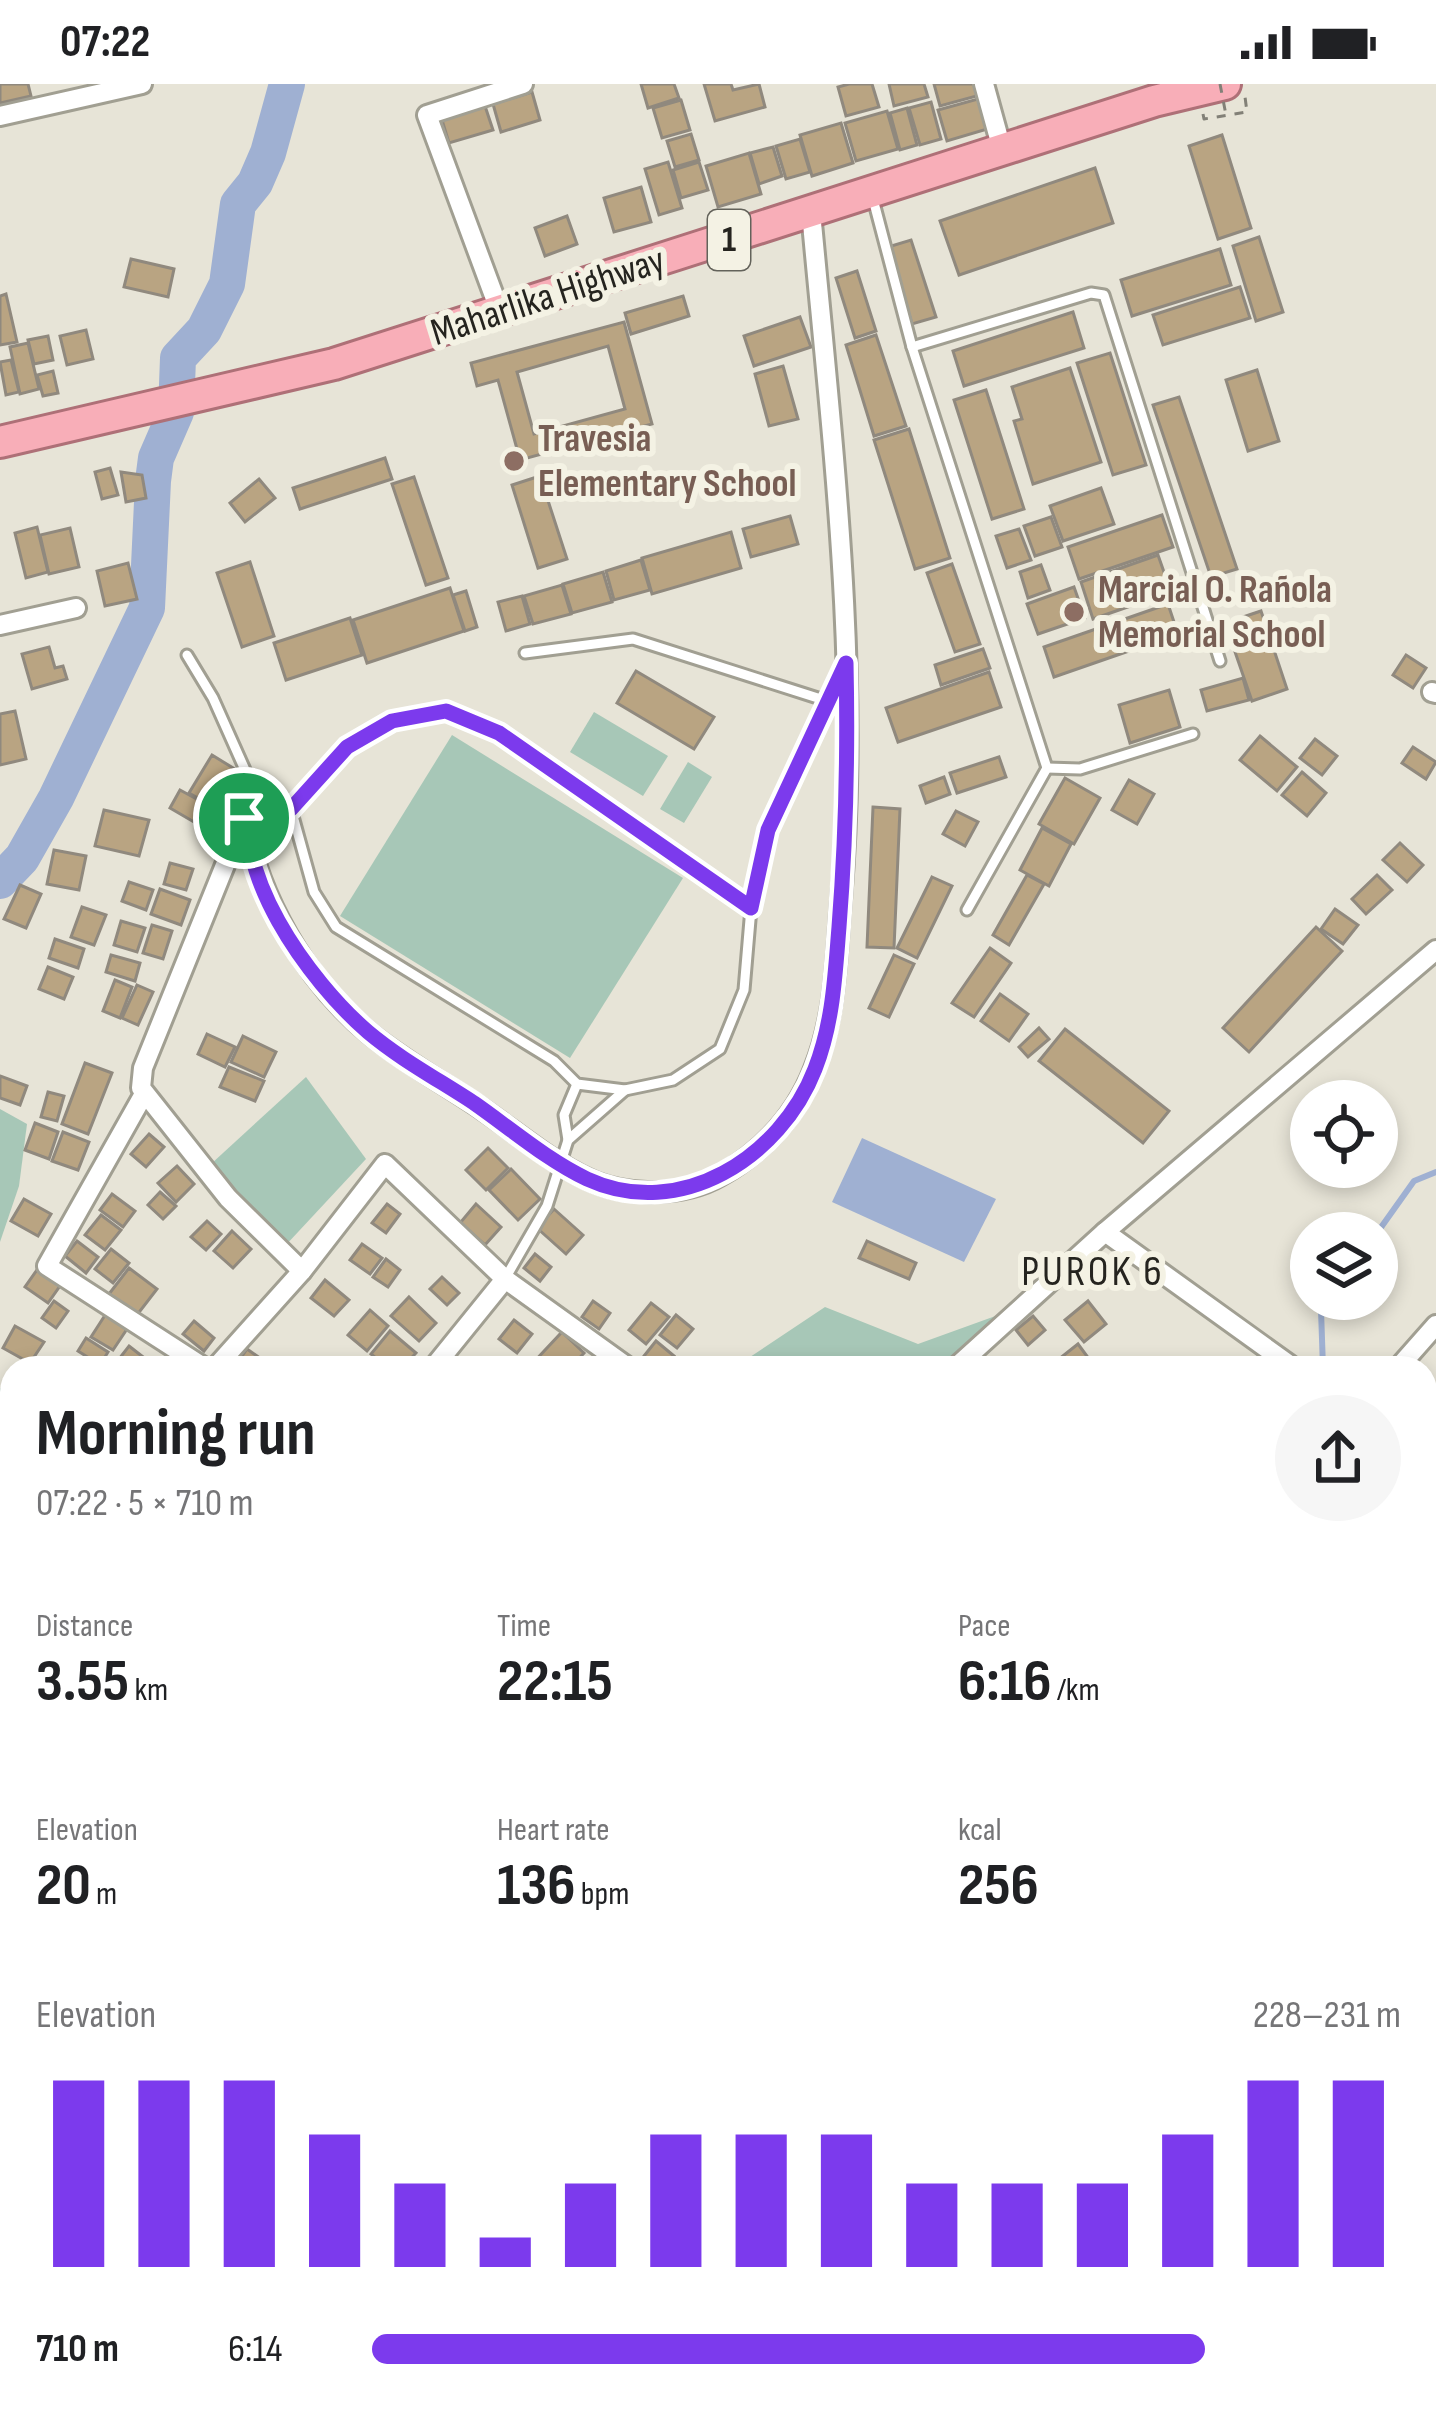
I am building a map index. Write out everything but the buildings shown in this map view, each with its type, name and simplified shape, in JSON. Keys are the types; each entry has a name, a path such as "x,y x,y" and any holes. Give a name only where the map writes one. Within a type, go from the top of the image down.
{"highway":[{"name":"Maharlika Highway","path":"0,442 334,364 1154,101 1224,94"}],"street":[{"path":"46,84 50,105"},
{"path":"0,116 142,84"},
{"path":"500,313 427,115 523,84"},
{"path":"984,84 1003,153"},
{"path":"244,818 250,856 270,906 335,998 369,1033 560,1161 602,1184 683,1190 710,1182 772,1139 803,1091 831,1022 850,798 839,518 811,212"},
{"path":"0,625 76,608"},
{"path":"186,1356 47,1266 144,1094 143,1068 244,818"},
{"path":"968,1356 1105,1232 1436,950"},
{"path":"144,1094 228,1198 302,1270"},
{"path":"226,1356 302,1270 385,1164 505,1279 611,1356"},
{"path":"1105,1232 1277,1356"},
{"path":"443,1356 505,1279"},
{"path":"1409,1356 1436,1325"}],"lane":[{"path":"871,194 912,347 1047,767 967,910"},
{"path":"912,347 1091,293 1104,295 1220,661"},
{"path":"525,653 633,639 824,700"},
{"path":"187,655 254,790 291,809 314,892 336,927 554,1060 577,1084 626,1090 673,1080 720,1049 744,990 752,943 751,908 768,830 824,700 846,663"},
{"path":"291,809 347,747 392,721 446,711 499,733 751,908"},
{"path":"1047,767 1080,769 1193,734"},
{"path":"244,818 254,790"},
{"path":"568,1140 564,1115 577,1084"},
{"path":"505,1279 547,1206 568,1140 626,1090"}],"path":[{"path":"1204,119 1224,94 1246,112"}],"green space":[{"path":"594,712 668,756 643,796 570,752"},
{"path":"452,735 683,878 570,1058 340,916"},
{"path":"688,762 712,777 684,823 660,809"},
{"path":"306,1077 366,1159 285,1246 211,1164"},
{"path":"0,1109 27,1124 19,1186 0,1242"},
{"path":"825,1307 918,1344 1001,1314 955,1356 752,1356"}],"water":[{"path":"862,1138 996,1199 964,1262 832,1202"}],"waterway":[{"path":"0,881 22,858 56,798 147,608 153,481 156,458 176,412 178,358 204,330 227,284 238,204 255,183 268,153 287,84"},
{"path":"1392,1212 1414,1181 1436,1172"},
{"path":"1321,1320 1323,1356"}],"place":[{"name":"Travesia Elementary School","path":"514,461"},
{"name":"Marcial O. Rañola Memorial School","path":"1074,612"}],"district":[{"name":"PUROK 6","path":"1093,1272"}],"route":[{"path":"846,663 850,798 831,1022 814,1071 772,1139 710,1182 657,1191 588,1179 369,1033 335,998 270,906 250,856 244,818 254,790 291,809 347,747 392,721 446,711 499,733 751,908 768,830 824,700 846,663"}]}
